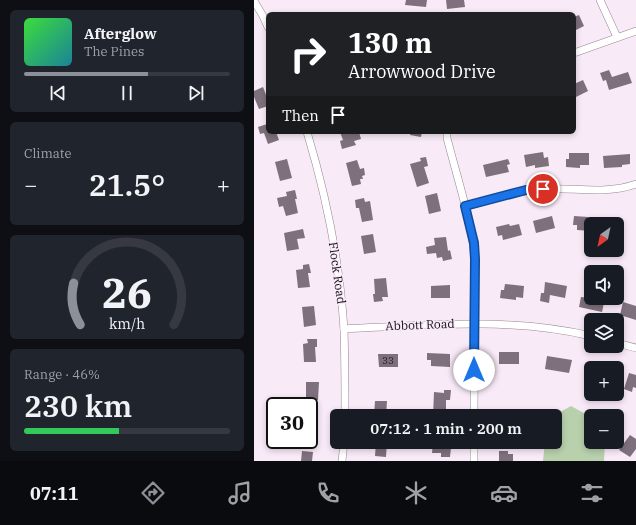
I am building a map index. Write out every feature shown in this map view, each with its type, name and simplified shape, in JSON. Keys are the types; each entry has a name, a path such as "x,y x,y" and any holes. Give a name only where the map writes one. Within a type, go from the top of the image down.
{"street":[{"path":"600,0 617,37"},
{"path":"254,1 266,23"},
{"path":"576,52 636,31"},
{"name":"Flock Road","path":"308,134 322,187 332,236 344,329 346,376 345,409"},
{"path":"447,134 474,243 474,409"},
{"path":"465,206 526,190 606,190 636,184"},
{"name":"Abbott Road","path":"344,329 474,323 545,328 584,335"},
{"path":"624,345 636,348"},
{"path":"342,461 343,449"},
{"path":"474,449 474,461"}],"green space":[{"path":"571,406 584,413 584,449 605,449 604,461 543,461 544,449 562,449 562,411"}],"building":[{"path":"406,0 427,0 426,7 405,5"},
{"path":"446,0 464,0 465,7 447,9"},
{"path":"579,15 584,26 576,30 576,16"},
{"path":"609,70 612,77 628,72 632,83 609,90 606,80 603,81 600,73"},
{"path":"583,80 588,91 576,97 576,83"},
{"path":"263,87 266,95 266,107 259,109 254,97 254,91"},
{"path":"266,124 266,134 277,134 279,140 268,144 264,133 260,134 258,127"},
{"path":"341,134 360,134 361,139 354,141 356,145 342,149 340,141 343,140"},
{"path":"410,134 422,134 421,137"},
{"path":"543,152 544,158 548,157 549,166 535,168 535,165 526,167 524,155"},
{"path":"569,153 589,153 589,165 580,165 580,168 566,167 566,159 569,159"},
{"path":"630,154 630,164 622,165 622,167 604,168 603,156"},
{"path":"426,157 428,166 424,167 429,183 417,187 410,164 421,161 420,158"},
{"path":"287,159 292,178 280,181 275,162"},
{"path":"508,159 510,164 507,165 509,172 486,177 483,165"},
{"path":"357,160 360,169 364,168 365,175 362,176 363,179 360,179 361,184 352,186 346,163"},
{"path":"295,190 298,213 286,216 283,206 279,207 277,198 287,196 286,192"},
{"path":"437,193 441,211 429,214 425,196"},
{"path":"364,198 365,202 370,201 373,220 362,222 359,208 356,208 355,200"},
{"path":"552,216 555,228 536,233 533,221"},
{"path":"574,216 588,217 584,217 584,230 577,230 577,225 573,225"},
{"path":"509,224 510,226 519,224 522,235 503,240 502,235 498,236 496,227"},
{"path":"303,229 305,238 297,239 299,249 287,251 284,233"},
{"path":"373,234 376,252 364,254 361,236"},
{"path":"446,237 448,251 450,250 452,259 443,261 442,257 437,258 436,253 427,254 426,247 435,245 434,238"},
{"path":"309,264 311,273 308,273 310,287 298,288 296,270 303,269 303,265"},
{"path":"386,278 388,297 382,297 383,301 374,302 374,279"},
{"path":"545,282 567,286 565,298 550,295 549,303 540,301 541,293 544,293"},
{"path":"505,284 524,286 523,298 516,297 516,300 500,298 501,290 504,290"},
{"path":"450,285 450,298 431,298 431,286"},
{"path":"581,297 584,297 584,305 604,305 602,312 579,307"},
{"path":"624,302 636,306 636,320 624,316 624,313 620,313"},
{"path":"314,306 316,325 304,327 302,307"},
{"path":"307,339 317,339 317,347 315,347 316,362 304,362 303,344 308,343"},
{"path":"499,352 519,352 519,364 499,364"},
{"path":"427,353 450,354 450,367 431,366 431,360 427,360"},
{"path":"378,354 398,354 398,367 379,367"},
{"path":"547,356 572,360 569,373 545,369"},
{"path":"629,373 636,375 636,388 633,387 632,392 624,389"},
{"path":"306,382 319,382 318,400 318,397 306,397"},
{"path":"444,390 451,390 450,400 446,400 446,409 433,409 434,392 444,393"},
{"path":"375,401 387,401 386,409 374,409"},
{"path":"630,435 636,439 636,449 630,457 619,450 624,449 624,443"},
{"path":"376,449 387,449 386,457 375,456"},
{"path":"432,449 451,449 450,457 441,457 441,453 432,453"},
{"path":"302,451 313,452 312,461 301,461"},
{"path":"499,451 508,451 508,454 513,454 513,461 499,461"}],"route":[{"path":"474,370 475,259 474,243 465,206 526,190 543,189"}]}
